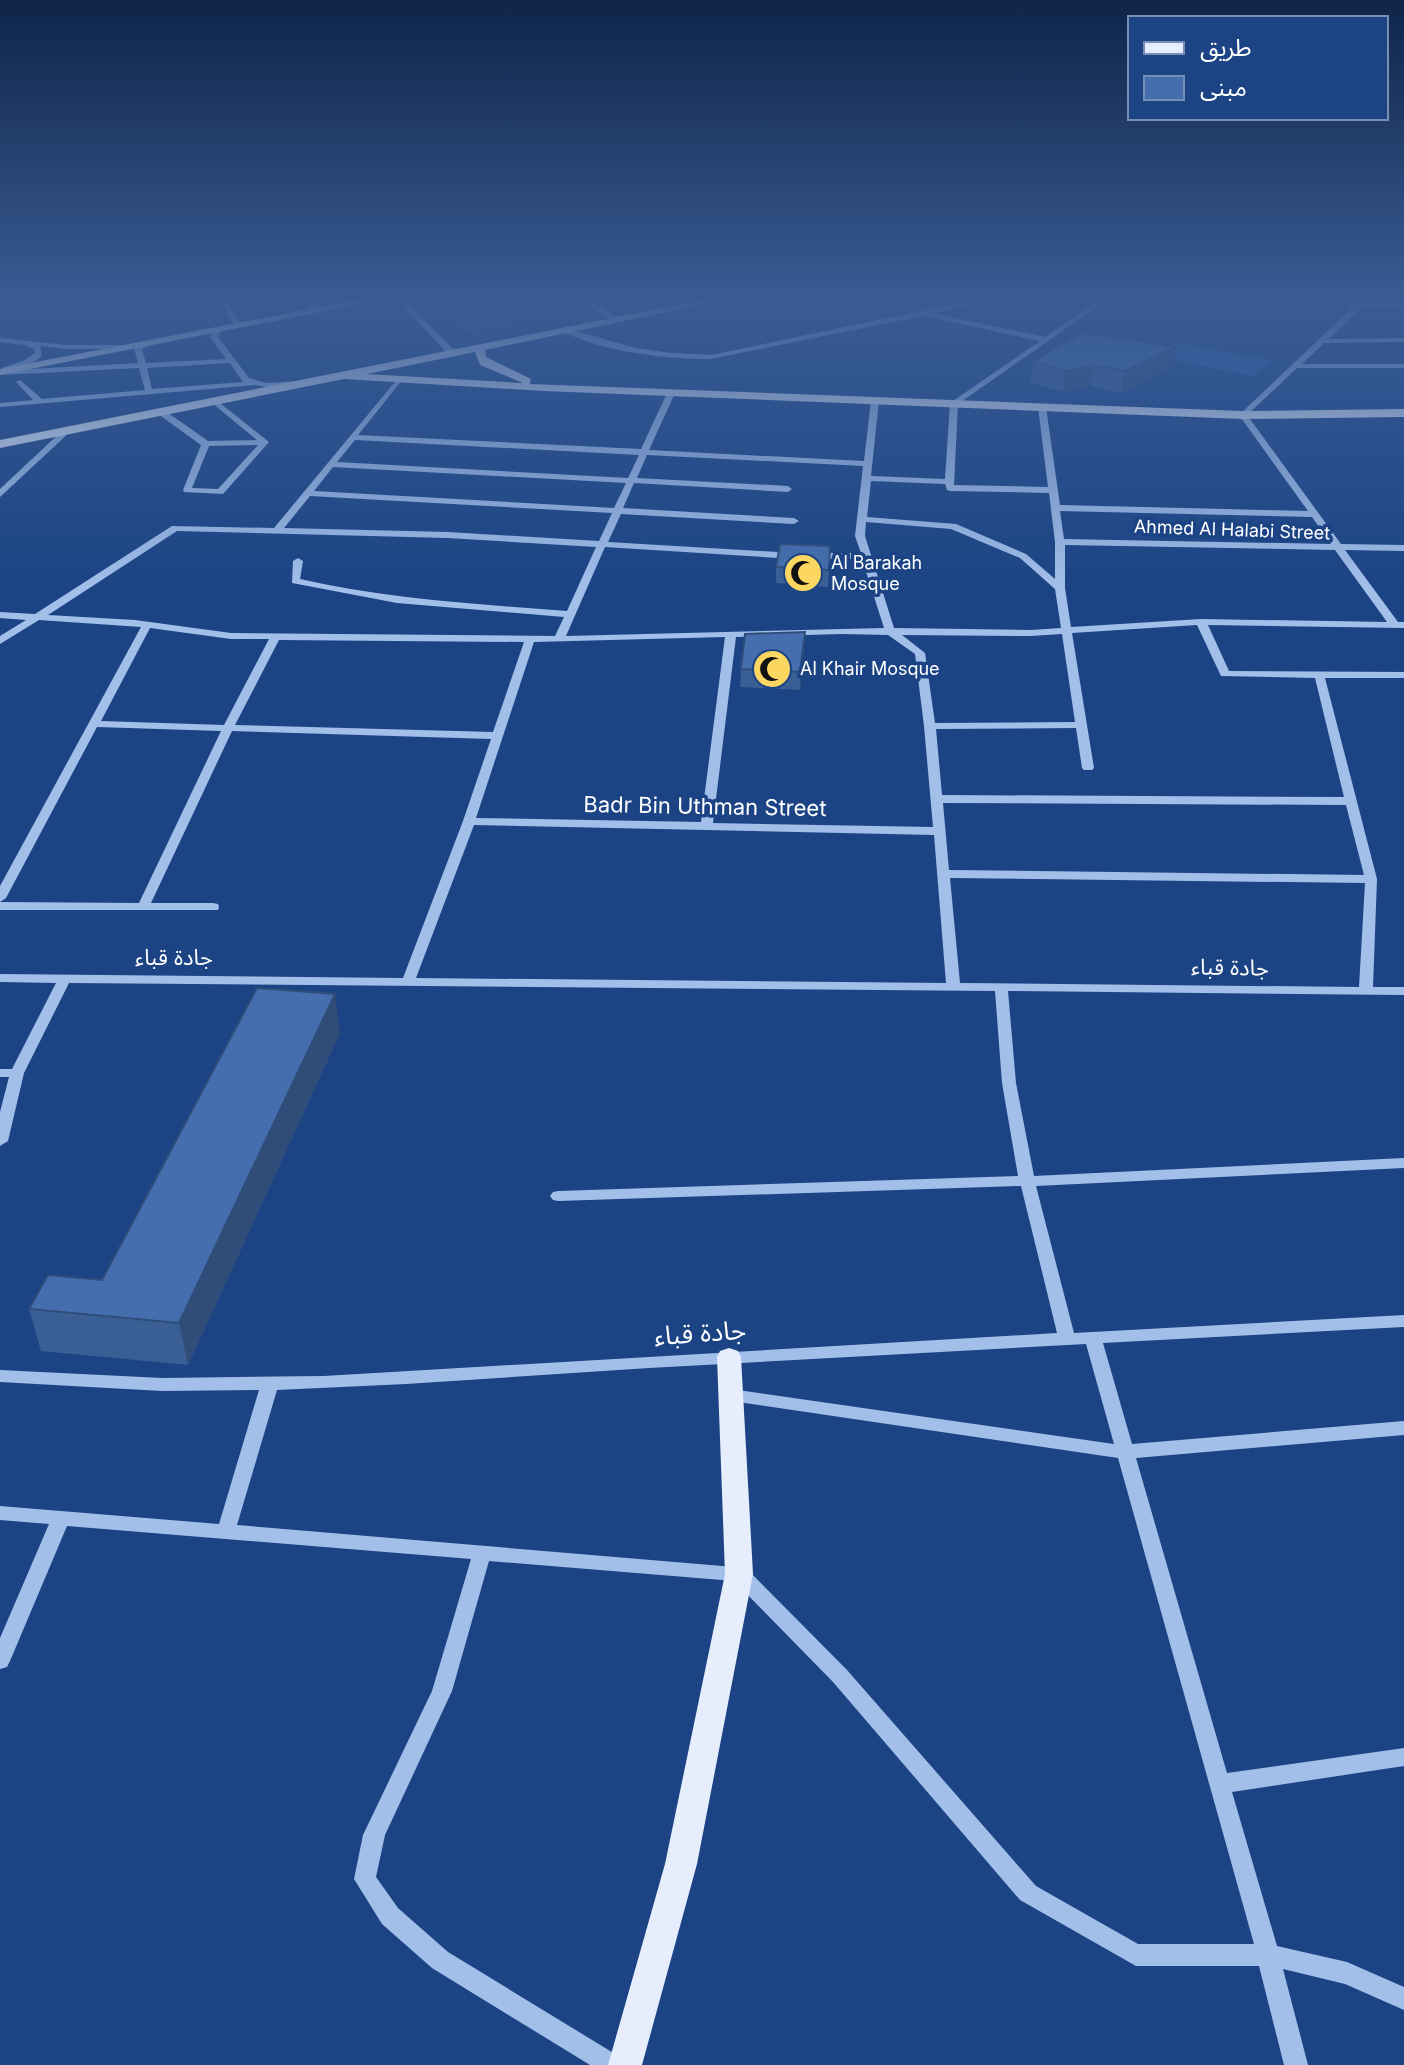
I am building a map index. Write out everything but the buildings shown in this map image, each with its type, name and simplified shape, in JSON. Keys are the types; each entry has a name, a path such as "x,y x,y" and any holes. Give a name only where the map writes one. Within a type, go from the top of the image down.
{"main road":[{"path":"0,444 252,393"},
{"path":"682,393 1243,415 1404,413"},
{"path":"625,2065 681,1864 739,1574 729,1357"}],"street":[{"path":"31,393 40,402"},
{"path":"0,405 134,393"},
{"path":"278,529 388,393"},
{"path":"559,639 671,393"},
{"path":"968,393 954,403 950,488 1053,490"},
{"path":"1266,393 1243,415 1340,549 1399,624"},
{"path":"875,400 860,536 890,631 920,653 930,726 953,985"},
{"path":"215,401 265,442"},
{"path":"1042,407 1060,542 1060,588 1069,630 1088,768"},
{"path":"161,412 206,444 265,442"},
{"path":"0,494 68,430"},
{"path":"354,437 869,464"},
{"path":"206,444 187,490 220,492 265,442"},
{"path":"332,464 788,489"},
{"path":"867,478 949,482"},
{"path":"308,493 794,521"},
{"path":"1055,508 1314,514"},
{"path":"862,519 953,526 1023,556 1060,588"},
{"path":"0,641 175,528 278,529 798,556 867,556"},
{"name":"Ahmed Al Halabi Street","path":"1060,542 1404,548"},
{"path":"298,561 295,581 334,591 407,601 571,614"},
{"path":"0,615 147,625 231,636 530,639 890,631 1031,633 1201,622 1399,624"},
{"path":"1201,622 1225,674 1404,675"},
{"path":"0,898 147,625"},
{"path":"707,826 731,634"},
{"path":"143,907 228,728 276,636"},
{"path":"408,981 469,821 530,639"},
{"path":"1319,674 1371,879 1366,990"},
{"path":"92,724 499,736"},
{"path":"930,726 1082,725"},
{"path":"937,799 1351,801"},
{"name":"Badr Bin Uthman Street","path":"469,821 939,831"},
{"path":"943,874 1371,879"},
{"path":"0,906 213,907"},
{"name":"جادة قباء","path":"0,978 1404,991"},
{"path":"0,1141 17,1073 65,978"},
{"path":"1001,986 1009,1083 1027,1181 1067,1339"},
{"path":"0,1073 17,1073"},
{"path":"558,1196 1027,1181 1404,1163"},
{"name":"جادة قباء","path":"0,1376 74,1383 269,1386 729,1357 1404,1321"},
{"path":"1093,1338 1268,1955 1296,2065"},
{"path":"226,1532 269,1386"},
{"path":"731,1395 1124,1452 1404,1428"},
{"path":"0,1513 739,1574 840,1676 1028,1893 1136,1955 1268,1955 1347,1973 1404,1999"},
{"path":"0,1661 61,1518"},
{"path":"482,1554 442,1691 374,1835 365,1879 390,1916 440,1960 612,2065"},
{"path":"1219,1784 1404,1757"}],"place":[{"name":"Al Barakah Mosque","path":"803,573"},
{"name":"Al Khair Mosque","path":"772,669"}]}
